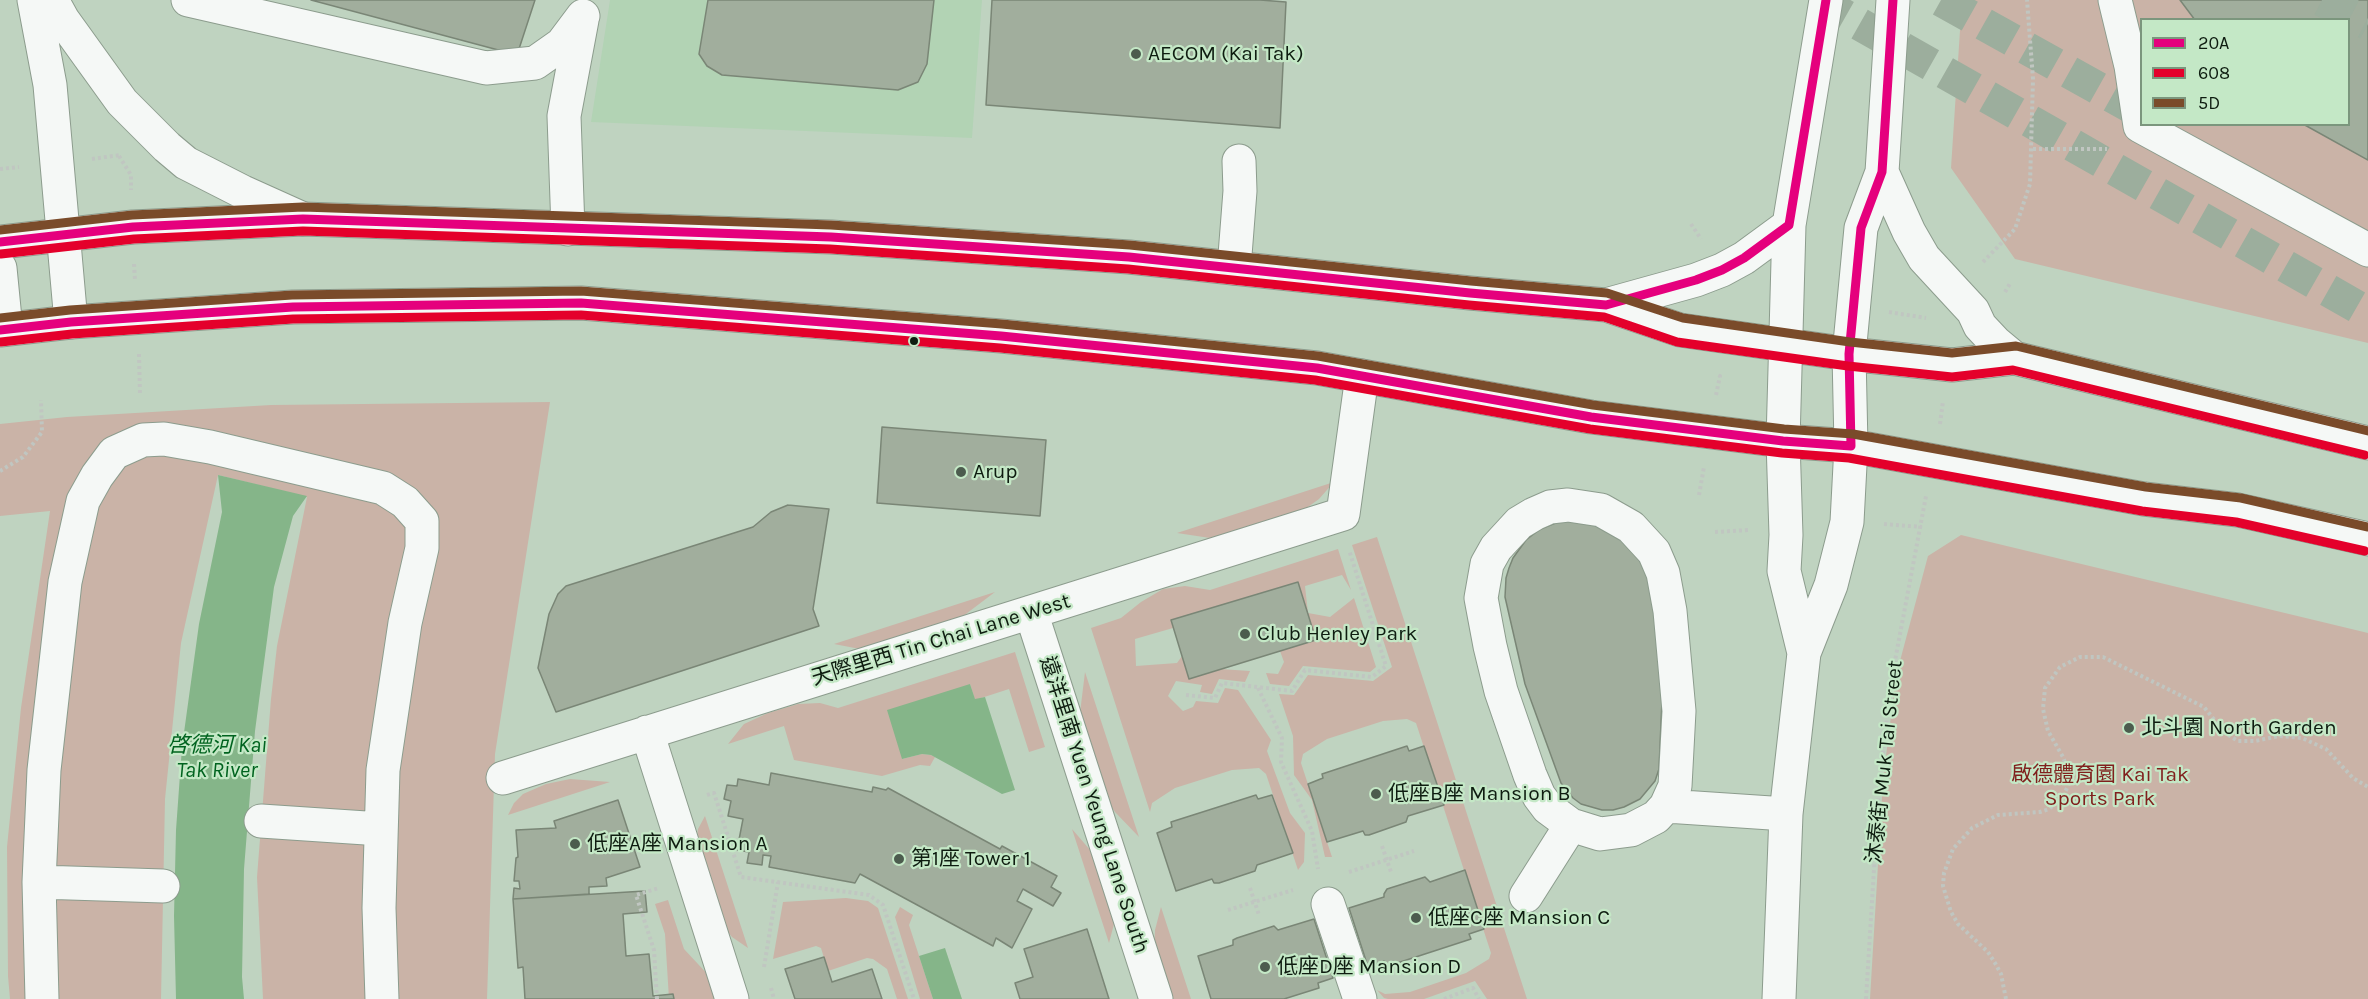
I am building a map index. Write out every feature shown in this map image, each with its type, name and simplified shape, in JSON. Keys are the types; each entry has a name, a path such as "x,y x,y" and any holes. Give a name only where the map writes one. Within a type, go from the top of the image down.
{"main road":[{"path":"34,0 50,85 71,322"},
{"path":"52,0 63,20 122,102 173,152 186,163 303,219"},
{"path":"188,0 486,68 536,63 562,44 585,8"},
{"path":"1804,653 1784,571 1786,535 1783,441 1789,225 1826,0"},
{"path":"1779,999 1786,814 1804,653 1830,585 1847,522 1851,446 1849,354 1861,228 1882,172 1893,0"},
{"path":"2115,0 2131,66 2140,126 2368,250"},
{"path":"568,229 564,116 585,8"},
{"path":"1234,268 1240,191 1239,161"},
{"path":"1882,172 1909,232 1924,258 1973,311 1980,326 2014,358"},
{"path":"0,242 133,227 303,219 831,237 1129,257 1606,305 1680,330 1849,354 1952,365 2014,358 2368,443"},
{"path":"1606,305 1696,280 1722,270 1744,258 1789,225"},
{"path":"0,268 3,329 136,317 293,307 581,303 1001,336 1317,368 1591,417 1783,441 1851,446 2144,499 2238,510 2368,539"},
{"path":"1337,516 1343,514 1362,376"},
{"path":"42,999 39,882 44,770 65,582 83,501 97,476 114,453 143,440 164,440 210,447 383,488 405,502 422,521 422,548 405,623 383,770 379,908 382,999"},
{"path":"1585,506 1601,510 1617,518 1643,538 1654,552 1663,573 1673,631 1679,711 1676,786 1666,806 1656,817 1643,825 1615,834 1584,831 1571,825 1548,808 1539,796 1530,775 1502,691 1480,598 1487,564 1496,549 1519,522 1550,507 1585,506"},
{"name":"天際里西 Tin Chai Lane West","path":"503,778 1337,516"},
{"name":"遠洋里南 Yuen Yeung Lane South","path":"1031,612 1156,999"},
{"path":"647,732 732,999"},
{"path":"1666,806 1786,814"},
{"path":"261,821 381,829"},
{"path":"1526,896 1571,825"},
{"path":"39,882 163,886"},
{"path":"1328,904 1360,999"}],"path":[{"path":"1983,262 2015,229 2030,184 2033,149 2033,79 2027,0"},
{"path":"2033,149 2107,149"},
{"path":"119,156 130,175 140,395"},
{"path":"1913,361 1920,317"},
{"name":"沐泰街 Muk Tai Street","path":"1866,999 1879,788 1891,682 1922,527 1944,393"},
{"path":"0,471 23,457 42,432 41,400"},
{"path":"1186,695 1215,698 1222,684 1292,690 1305,670 1372,677 1386,666 1337,516"},
{"path":"1878,523 1922,527"},
{"path":"1715,532 1753,529"},
{"path":"2006,999 2001,974 1995,963 1988,952 1958,924 1951,912 1943,886 1944,873 1953,849 1972,828 1998,815 2040,812 2049,809 2062,798 2069,784 2068,771 2048,731 2043,709 2045,688 2060,667 2080,657 2103,657 2204,707 2225,733 2238,741 2255,741 2279,736 2302,738 2326,749 2353,778 2368,787"},
{"path":"1257,687 1282,738 1281,762 1312,831 1315,859 1328,904"},
{"path":"671,806 714,793 741,877 862,894 877,899 886,911 914,999"},
{"path":"1382,846 1391,872"},
{"path":"657,999 654,950 636,895 693,876"},
{"path":"765,973 763,964 778,882"},
{"path":"1250,888 1259,915"},
{"path":"768,981 774,999"},
{"path":"1446,999 1473,988 1479,999"}],"shaded area":[{"path":"610,0 982,0 972,138 591,122"}],"green space":[{"path":"1962,0 2368,0 2368,343 2015,259 1951,168"},
{"path":"550,402 495,754 487,999 263,999 257,877 271,699 277,646 307,497 218,475 181,643 165,799 161,999 10,999 7,847 21,708 50,511 0,516 0,424 67,417 271,405"},
{"path":"1334,482 1319,499 1294,517 1235,535 1210,538 1177,533"},
{"name":"啟德體育園 Kai Tak Sports Park","path":"1961,535 2368,633 2368,999 1870,999 1883,780 1896,676 1928,556"},
{"path":"1377,537 1527,999 1487,999 1475,981 1424,999 1388,999 1377,990 1385,994 1410,992 1466,973 1489,959 1491,953 1416,723 1407,719 1383,721 1327,739 1303,754 1301,763 1332,857 1325,857 1312,800 1294,775 1293,736 1279,694 1294,695 1308,675 1373,681 1392,667 1352,545"},
{"path":"1338,549 1351,590 1342,575 1305,586 1308,613 1330,617 1354,598 1376,667 1370,672 1303,666 1289,686 1270,684 1266,673 1278,674 1284,662 1280,651 1316,640 1298,582 1171,620 1173,628 1135,639 1136,666 1177,663 1182,656 1189,679 1220,669 1250,671 1245,682 1219,679 1212,694 1200,692 1202,685 1176,681 1168,696 1183,711 1193,707 1196,701 1218,703 1225,688 1238,690 1271,740 1267,751 1290,813 1305,833 1304,862 1298,870 1266,774 1259,768 1232,770 1175,788 1152,803 1150,812 1091,628 1121,618 1141,602 1163,589 1185,586 1210,590"},
{"path":"995,592 954,623 860,649 834,644"},
{"path":"1015,652 1045,747 1029,752 1009,689 975,700 970,684 902,759 922,754 931,755 935,757 930,766 920,765 882,776 794,760 784,726 728,744 744,724 768,713 798,704 820,703 838,708"},
{"path":"1085,672 1139,837 1115,812 1096,784 1080,713"},
{"path":"570,779 610,782 508,815 514,803 523,794 546,784"},
{"path":"705,816 748,948 732,937 715,917 696,845 698,829"},
{"path":"1072,829 1097,858 1114,902 1114,924 1109,943"},
{"path":"846,898 868,901 878,908 908,999 897,999 887,969 873,959 867,958 828,971 821,948 816,946 773,959 783,902"},
{"path":"668,900 684,949 712,979 723,999 669,999 665,934 655,904"},
{"path":"900,907 913,915 909,925 933,999 920,999 895,917"},
{"path":"1161,907 1191,999 1167,999 1154,956 1155,930"}],"water":[{"name":"啓德河 Kai Tak River","path":"218,475 307,496 293,516 274,587 255,731 244,869 242,977 244,999 176,999 174,916 176,830 182,747 199,624 222,512"},
{"path":"970,684 975,699 985,697 1015,790 1002,794 931,755 922,754 902,759 887,710"},
{"path":"945,948 962,999 933,999 919,956"}],"building":[{"path":"311,0 535,0 517,55"},
{"path":"708,0 934,0 927,64 918,82 898,90 722,75 707,66 699,54"},
{"name":"AECOM (Kai Tak)","path":"992,0 1260,0 1286,2 1280,128 986,105"},
{"path":"2180,0 2368,0 2368,160 2307,126 2350,126 2350,18 2194,18"},
{"name":"Arup","path":"882,427 1046,440 1040,516 877,503"},
{"path":"788,505 829,509 813,609 819,626 556,712 538,668 549,614 558,594 566,586 753,527 771,512"},
{"path":"1582,519 1629,541 1647,570 1654,605 1662,701 1659,769 1655,781 1640,799 1613,810 1602,810 1581,804 1561,783 1525,684 1505,597 1509,568 1526,540 1540,529 1558,522"},
{"name":"Club Henley Park","path":"1298,582 1316,640 1189,679 1171,620"},
{"name":"低座B座 Mansion B","path":"1407,746 1409,751 1424,746 1444,805 1408,816 1406,822 1369,835 1365,835 1363,831 1327,842 1308,784 1323,778 1322,774"},
{"name":"第1座 Tower 1","path":"771,773 872,792 873,787 886,790 888,788 1000,849 1002,846 1057,876 1051,887 1061,893 1053,906 1023,889 1017,901 1032,909 1012,948 996,938 993,946 860,874 855,883 769,867 771,856 763,855 762,865 747,863 749,852 737,850 743,819 728,816 731,801 724,799 727,785 737,786 738,779 769,785"},
{"path":"1256,795 1258,799 1272,795 1293,853 1257,865 1255,871 1219,883 1214,883 1212,879 1176,891 1157,833 1172,827 1171,822"},
{"name":"低座A座 Mansion A","path":"618,800 640,867 606,878 607,886 589,887 589,894 513,899 514,888 520,889 519,881 514,881 516,858 518,857 516,830 556,828 554,821"},
{"name":"低座C座 Mansion C","path":"1465,870 1484,929 1469,934 1471,939 1385,967 1384,961 1368,967 1349,908 1384,897 1387,889 1425,877 1430,882"},
{"path":"645,891 647,912 623,914 626,956 649,954 653,996 673,994 674,999 525,999 523,967 518,968 513,899"},
{"name":"低座D座 Mansion D","path":"1314,919 1333,978 1318,983 1319,988 1284,999 1211,999 1198,956 1233,945 1233,940 1237,938 1274,926 1278,930"},
{"path":"1087,929 1109,999 1020,999 1015,983 1033,977 1024,949"},
{"path":"824,957 832,982 872,969 882,999 795,999 785,969"}],"tunnel":[{"path":"1817,0 2368,313"},
{"path":"1941,0 2140,112"},
{"path":"2322,0 2368,24"}],"transit line":[{"name":"20A","path":"1789,225 1826,0"},
{"name":"20A","path":"1851,446 1849,354 1861,228 1882,172 1893,0"},
{"name":"5D","path":"0,230 132,215 303,207 831,225 1130,245 1607,293 1683,318 1850,342 1952,353 2016,346 2368,431"},
{"name":"20A","path":"0,242 133,227 303,219 831,237 1129,257 1606,305 1696,280 1722,270 1744,258 1789,225"},
{"name":"608","path":"1,254 134,239 303,231 830,249 1128,269 1604,317 1677,342 1848,366 1952,377 2013,370 2365,455"},
{"name":"5D","path":"0,318 70,310 292,295 581,291 1002,324 1318,356 1593,405 1784,429 1853,434 2146,487 2241,498 2368,527"},
{"name":"20A","path":"0,330 71,322 293,307 581,303 1001,336 1317,368 1591,417 1783,441 1851,446"},
{"name":"608","path":"1,342 72,334 293,319 581,315 1000,348 1315,380 1590,429 1782,453 1849,458 2142,511 2236,522 2365,551"}],"place":[{"name":"AECOM (Kai Tak)","path":"1136,54"},
{"name":"Arup","path":"961,472"},
{"name":"Club Henley Park","path":"1245,634"},
{"name":"北斗園 North Garden","path":"2129,728"},
{"name":"低座B座 Mansion B","path":"1376,794"},
{"name":"低座A座 Mansion A","path":"575,844"},
{"name":"第1座 Tower 1","path":"899,859"},
{"name":"低座C座 Mansion C","path":"1416,918"},
{"name":"低座D座 Mansion D","path":"1265,967"}]}
